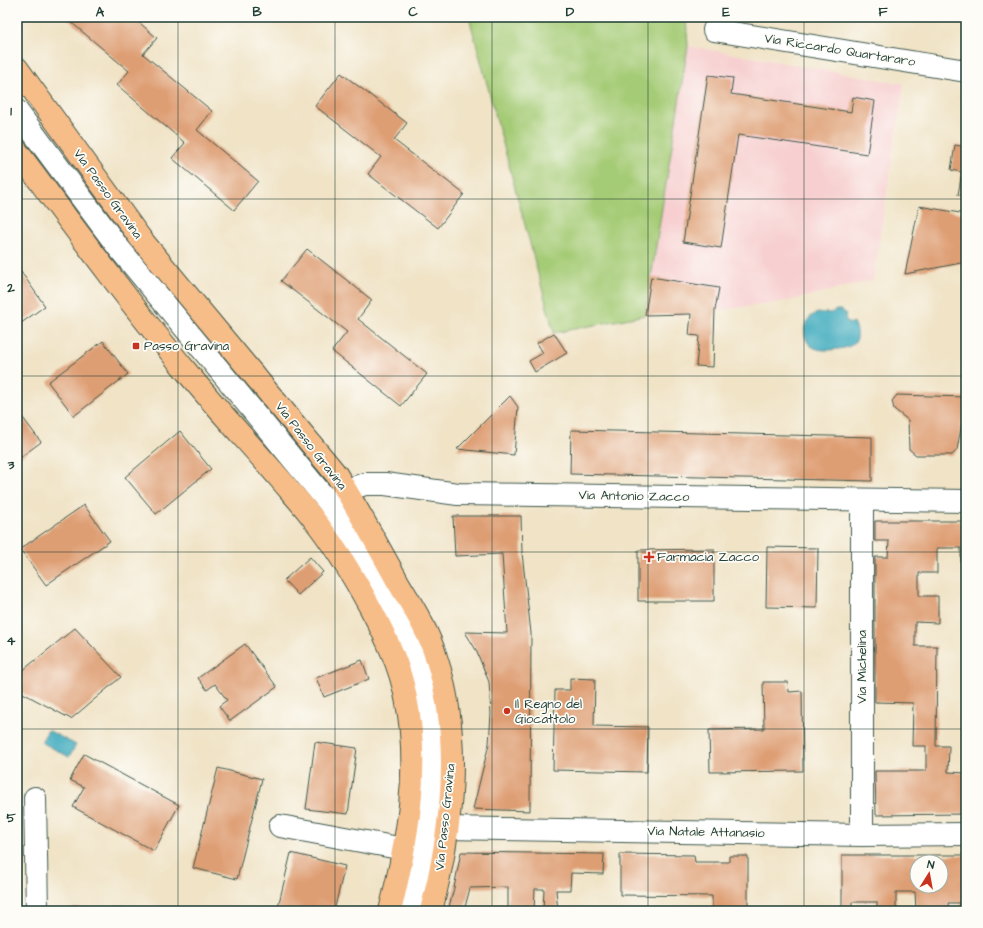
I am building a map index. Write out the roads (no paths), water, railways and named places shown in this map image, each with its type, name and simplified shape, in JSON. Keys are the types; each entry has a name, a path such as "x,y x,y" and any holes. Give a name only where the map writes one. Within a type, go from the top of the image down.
{"main road":[{"name":"Via Passo Gravina","path":"17,68 141,239 316,449 346,490 430,640 445,692 452,741 452,767 447,828 431,911"},
{"path":"17,151 104,269 186,372 313,517 372,612 394,654 403,683 412,730 413,766 404,848 390,911"}],"street":[{"name":"Via Riccardo Quartararo","path":"714,30 966,71"},
{"path":"17,111 118,248 329,503 387,597 412,647 426,696 432,740 432,774 427,831 411,911"},
{"name":"Via Antonio Zacco","path":"313,517 346,490 365,484 385,484 458,494 966,501"},
{"name":"Via Michelina","path":"862,500 862,835"},
{"path":"35,798 37,911"},
{"path":"280,826 404,848"},
{"name":"Via Natale Attanasio","path":"447,828 862,835 966,834"}],"water":[{"path":"836,310 841,310 846,313 845,318 849,324 854,322 857,333 856,341 849,346 838,349 823,350 814,348 807,341 805,336 804,328 807,321 815,314 831,313"},
{"path":"48,730 76,745 69,757 41,742"}],"place":[{"name":"Passo Gravina","path":"136,346"},
{"name":"Farmacia Zacco","path":"649,557"},
{"name":"Il Regno del Giocattolo","path":"507,711"}]}
